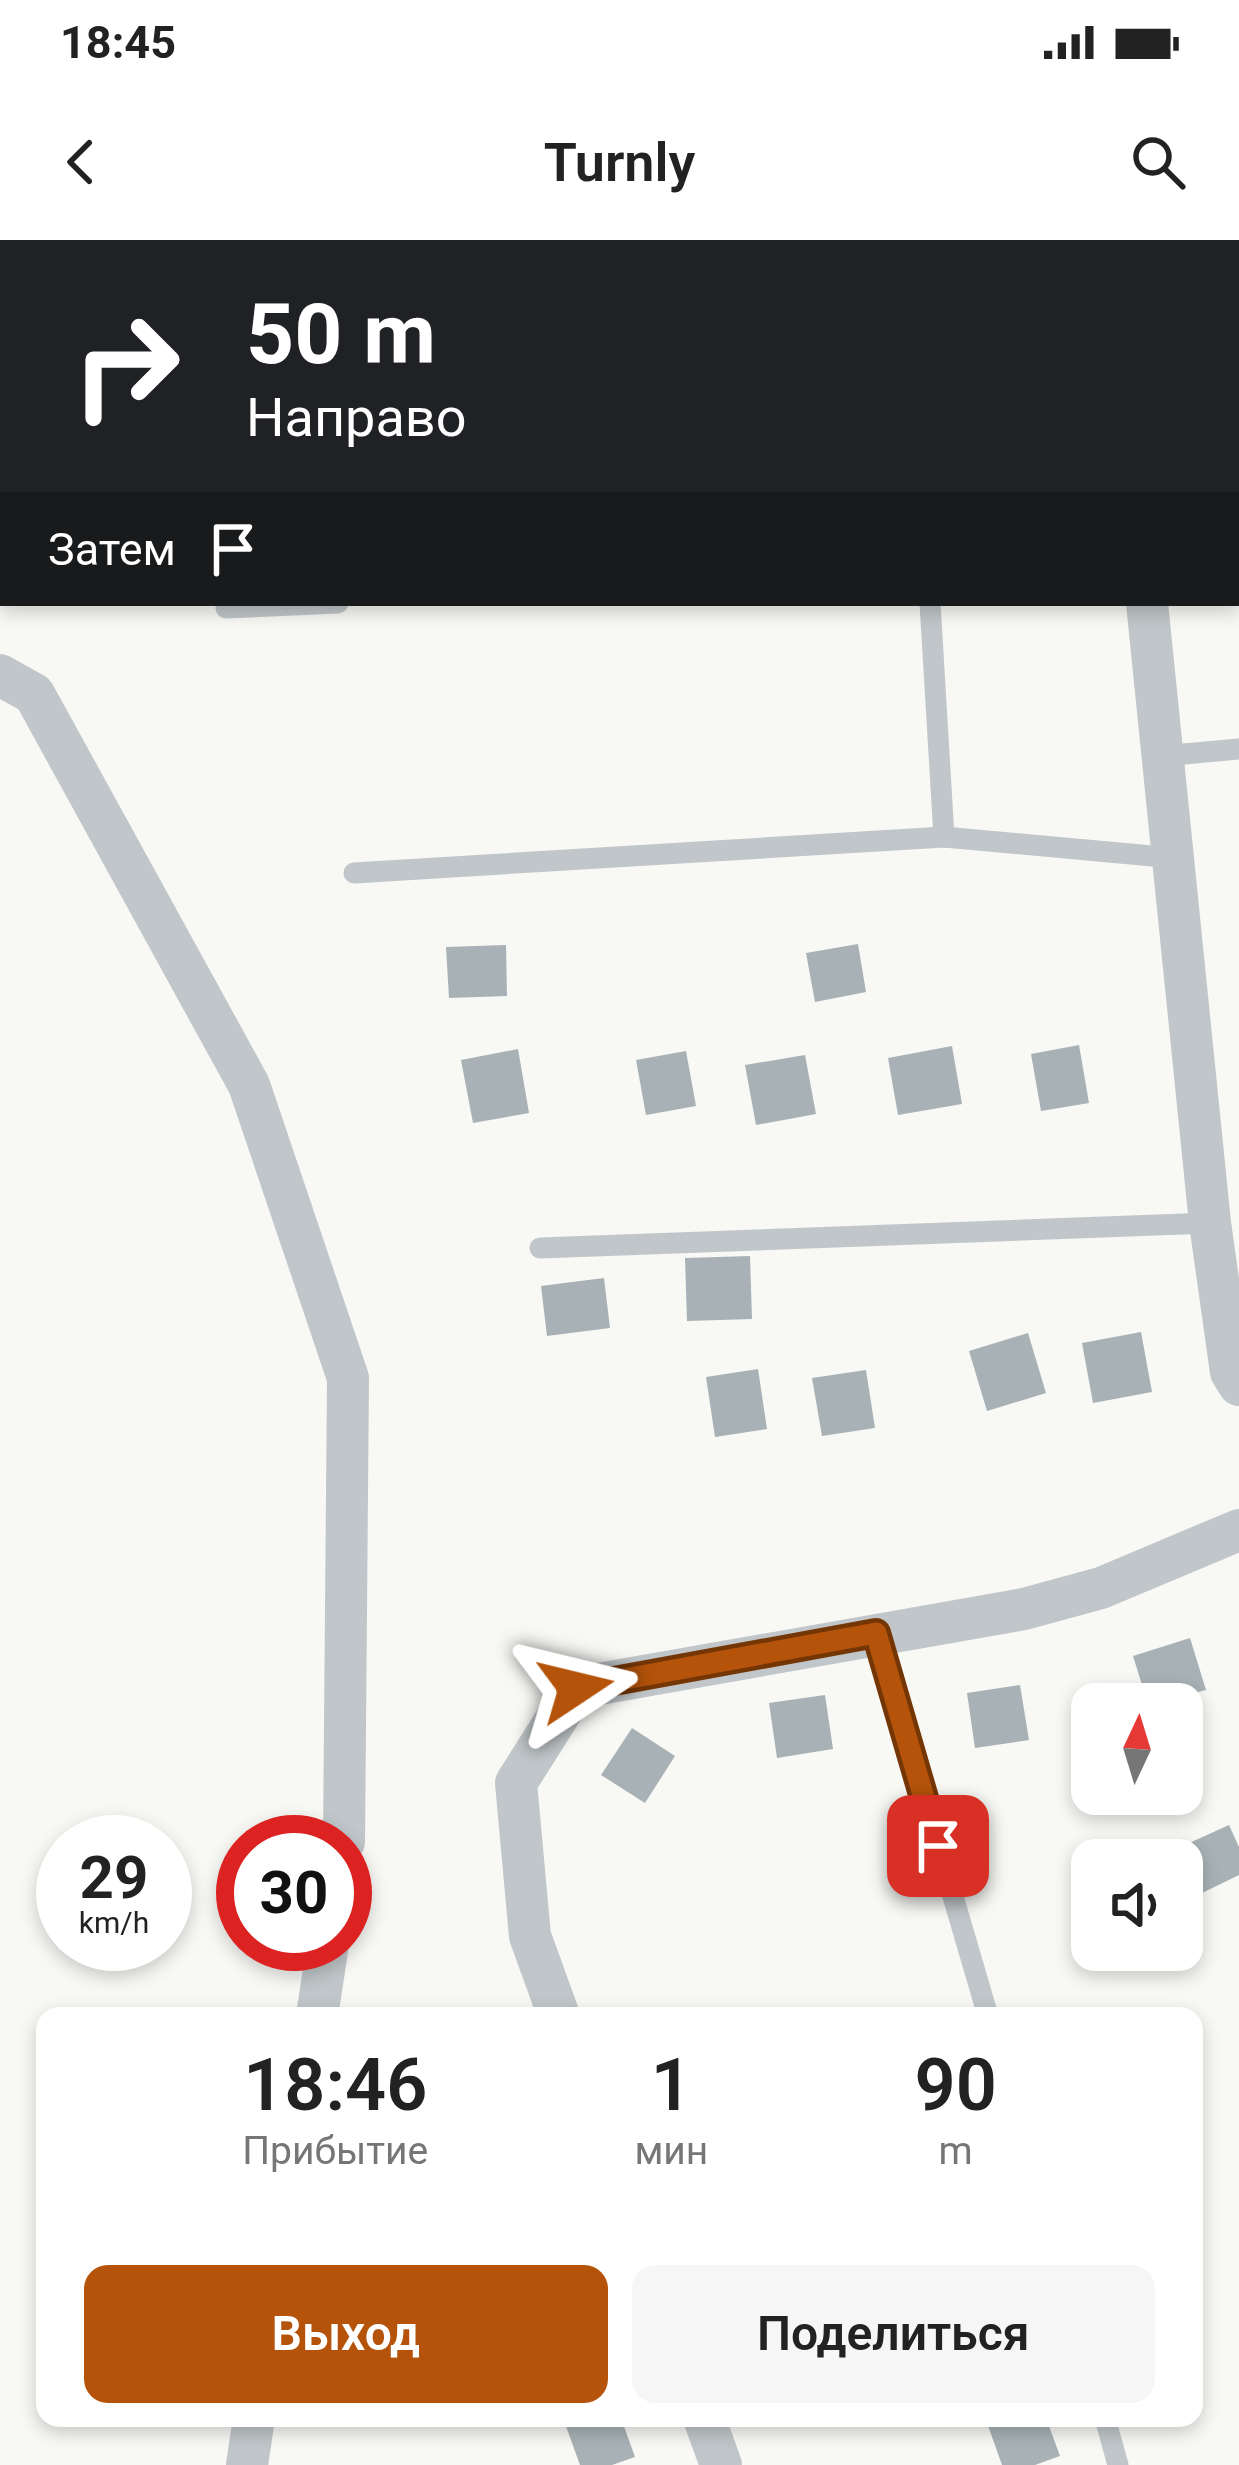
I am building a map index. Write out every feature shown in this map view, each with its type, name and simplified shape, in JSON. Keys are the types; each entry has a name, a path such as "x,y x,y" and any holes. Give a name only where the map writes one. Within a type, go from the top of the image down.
{"street":[{"path":"1147,606 1210,1223 1231,1372 1239,1385"},
{"path":"0,675 34,694 249,1085 348,1378 344,1815"},
{"path":"556,2007 530,1936 516,1783 576,1688 1024,1609 1082,1594 1239,1530"},
{"path":"318,2007 324,1971"},
{"path":"247,2465 253,2427"},
{"path":"707,2427 722,2465"}],"lane":[{"path":"226,608 271,606"},
{"path":"930,606 944,837"},
{"path":"1162,756 1239,748"},
{"path":"354,873 944,837 1174,858"},
{"path":"540,1248 1210,1223"},
{"path":"876,1633 985,2007"},
{"path":"1107,2427 1118,2465"}],"building":[{"path":"858,944 866,992 815,1002 806,953"},
{"path":"506,945 507,996 449,998 446,947"},
{"path":"1079,1045 1089,1103 1041,1111 1031,1054"},
{"path":"952,1046 962,1104 898,1115 888,1058"},
{"path":"518,1049 529,1113 473,1123 461,1060"},
{"path":"686,1051 696,1106 646,1115 636,1060"},
{"path":"805,1055 816,1114 756,1125 745,1065"},
{"path":"750,1256 752,1319 687,1321 685,1258"},
{"path":"604,1278 610,1328 547,1336 541,1286"},
{"path":"1141,1332 1152,1392 1093,1403 1082,1343"},
{"path":"1028,1333 1046,1393 987,1411 969,1351"},
{"path":"758,1369 767,1429 715,1437 706,1377"},
{"path":"866,1370 875,1428 822,1436 812,1378"},
{"path":"1190,1638 1206,1690 1203,1683 1141,1683 1133,1656"},
{"path":"1020,1685 1029,1740 975,1748 967,1693"},
{"path":"825,1695 833,1749 777,1758 769,1703"},
{"path":"632,1728 675,1756 645,1803 601,1775"},
{"path":"1229,1825 1239,1847 1239,1875 1203,1893 1203,1839 1198,1839"},
{"path":"566,2427 624,2427 635,2457 612,2465 580,2465"},
{"path":"988,2427 1049,2427 1060,2456 1035,2465 1002,2465"}],"route":[{"path":"576,1688 876,1633 938,1846"}]}
